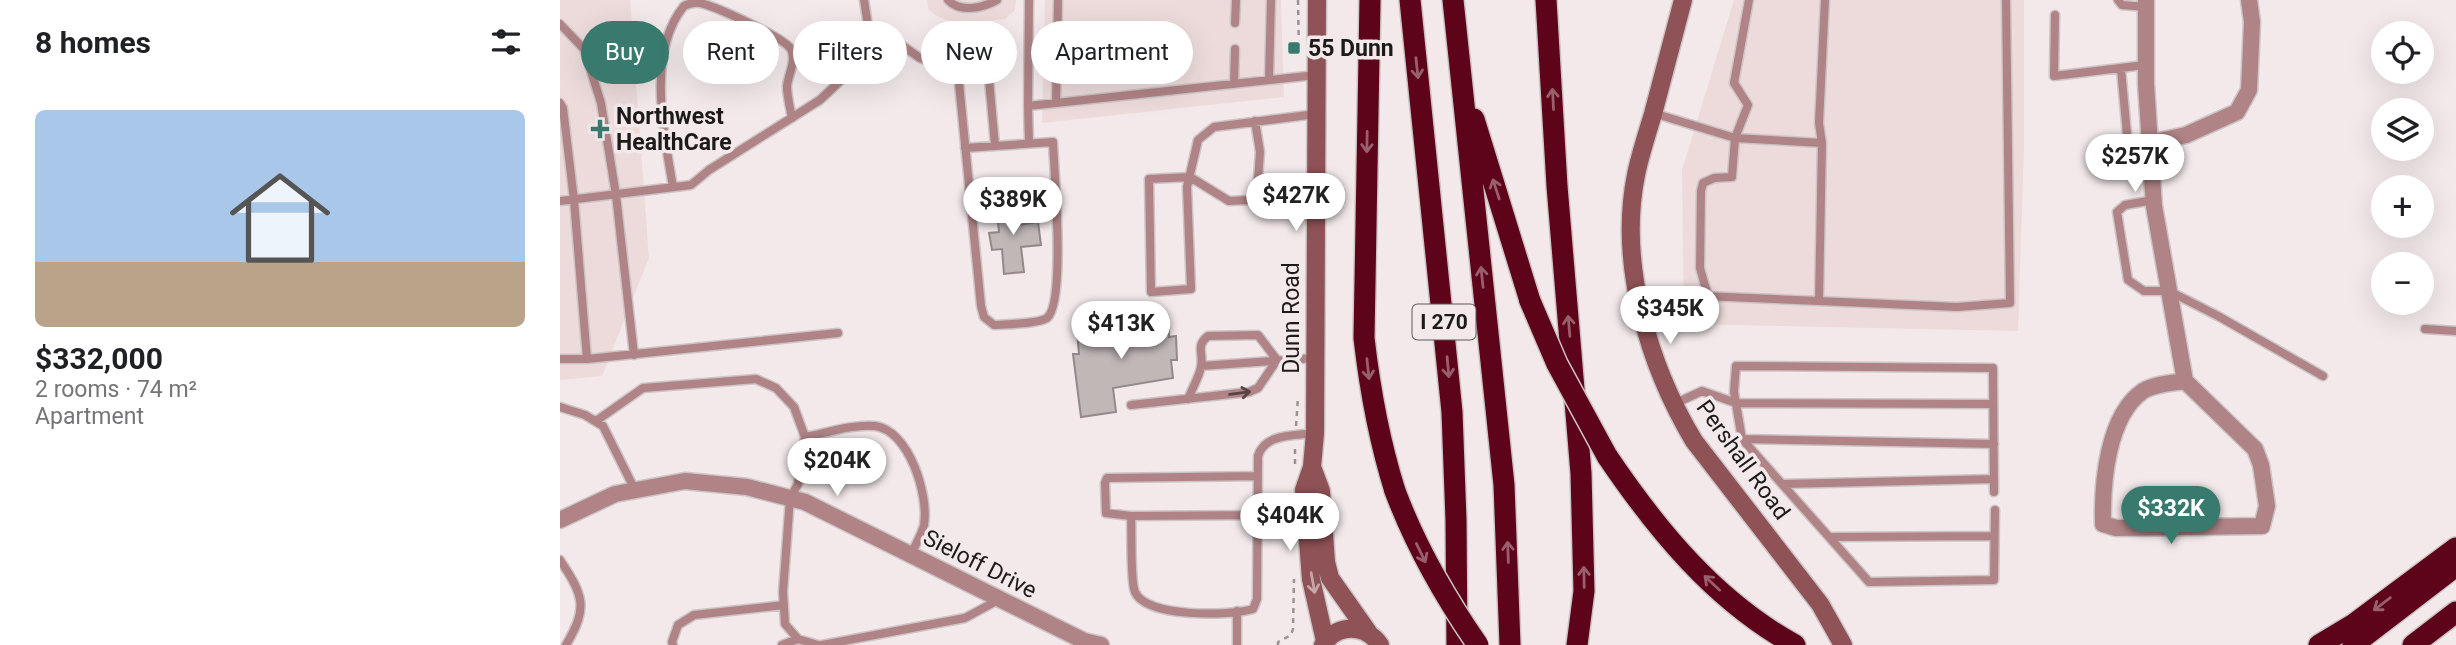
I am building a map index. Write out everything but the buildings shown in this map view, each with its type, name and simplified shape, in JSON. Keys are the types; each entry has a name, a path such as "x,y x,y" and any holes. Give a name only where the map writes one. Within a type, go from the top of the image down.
{"highway":[{"path":"1370,0 1364,338 1369,385 1380,443 1395,491 1424,560 1450,606 1478,645"},
{"name":"I 270","path":"1410,0 1452,412 1457,547 1457,645"},
{"name":"I 270","path":"1452,0 1504,485 1510,645"},
{"path":"1546,0 1557,186 1581,473 1584,591 1577,645"},
{"path":"1461,78 1531,301 1556,364 1607,456 1641,506 1685,558 1724,595 1795,645"},
{"path":"2319,645 2354,624 2456,548"},
{"path":"2353,645 2456,566"},
{"path":"2413,645 2456,612"}],"street":[{"name":"Dunn Road","path":"1317,0 1315,433 1312,467 1304,490 1310,566 1324,643"},
{"name":"Pershall Road","path":"1683,0 1635,177 1632,223 1639,300 1650,349 1694,441 1820,604 1843,645"},
{"path":"2150,143 2186,135 2237,112 2249,90 2252,22 2249,0"},
{"path":"2146,3 2146,65 2154,200 2185,381 2255,449 2261,465 2267,506 2262,526 2116,528 2103,524 2102,493 2115,427 2128,406 2144,390 2185,381"},
{"name":"Dunn Road","path":"1312,467 1321,491 1326,562 1330,579 1374,639"},
{"name":"Sieloff Drive","path":"560,520 615,494 685,481 747,487 806,502 1084,641 1101,645"},
{"path":"1324,643 1339,631 1348,629 1358,629 1374,639"}],"lane":[{"path":"864,0 867,21"},
{"path":"948,0 954,6 964,8 989,5 997,0"},
{"path":"1028,0 1029,142"},
{"path":"1056,103 1058,0"},
{"path":"1235,23 1236,0"},
{"path":"1269,80 1271,0"},
{"path":"1708,296 1700,268 1701,191 1703,183 1714,178 1732,177 1735,138 1748,105 1734,83 1749,0"},
{"path":"1819,301 1822,143 1819,123 1825,0"},
{"path":"1639,300 1708,296 1957,307 2011,303 2006,0"},
{"path":"2118,0 2122,5 2146,3"},
{"path":"673,187 662,117 661,75 668,39 684,6 691,3 703,4 748,22 792,51 787,87 792,118"},
{"path":"2055,15 2053,76 2146,65"},
{"path":"560,24 584,49 601,103 616,195 634,355"},
{"path":"1234,84 1235,50"},
{"path":"2121,69 2128,145 2150,143"},
{"path":"1028,106 1316,75"},
{"path":"560,201 691,185 709,170 820,100 837,84"},
{"path":"959,84 965,148 981,306 984,317 994,325 1044,320 1051,315 1055,304 1058,235 1053,142 965,148"},
{"path":"989,84 995,145"},
{"path":"560,103 563,108 574,200 587,359"},
{"path":"1653,113 1735,138 1822,143"},
{"path":"1255,121 1260,152 1257,192 1249,200 1229,201 1190,177 1149,179 1151,292 1191,289 1188,187 1190,177 1199,141 1214,127 1255,121 1316,114"},
{"path":"2154,200 2125,205 2116,212 2128,280 2144,291 2169,291 2323,376"},
{"path":"2426,329 2456,331"},
{"path":"560,359 634,355 838,333"},
{"path":"1188,399 1202,366 1199,347 1208,336 1258,335 1277,360"},
{"path":"1202,366 1315,358"},
{"path":"1130,405 1249,392 1258,388 1277,360"},
{"path":"1994,492 1993,368 1736,366 1736,403 1742,439 1869,582 1994,580 1995,510"},
{"path":"596,421 643,388 756,379 776,388 794,407 805,437 798,484 790,498 784,605 785,624 798,639 820,645 965,618 1000,599"},
{"path":"1674,404 1702,391 1736,403 1993,404"},
{"path":"560,407 584,415 603,426 635,490"},
{"path":"805,437 848,428 876,426 897,436 911,456 922,501 924,524 911,555"},
{"path":"1131,516 1134,591 1143,602 1170,612 1237,611 1252,608 1257,599 1258,456 1261,448 1270,440 1315,433"},
{"path":"1742,439 1994,444"},
{"path":"1258,476 1107,478 1104,496 1106,513 1131,516 1258,514"},
{"path":"1783,484 1994,479"},
{"path":"1830,537 1994,536"},
{"path":"560,560 580,595 579,624 566,645"},
{"path":"673,645 678,625 694,615 784,605"},
{"path":"1237,611 1237,645"},
{"path":"782,645 798,639"}],"path":[{"path":"1298,0 1300,60"},
{"path":"1297,422 1298,394"}],"shaded area":[{"name":"Northwest HealthCare","path":"560,0 630,0 632,21 581,21 581,84 636,84 649,258 602,376 560,380"},
{"path":"927,0 1016,0 1015,10 1005,19 948,21 928,9"},
{"path":"1045,0 1281,0 1284,97 1042,123 1043,84 1193,84 1193,21 1044,21"},
{"path":"1734,0 2024,0 2024,147 2018,331 1684,324 1682,170"}],"place":[{"name":"55 Dunn","path":"1294,48"},
{"name":"Northwest HealthCare","path":"600,129"}]}
